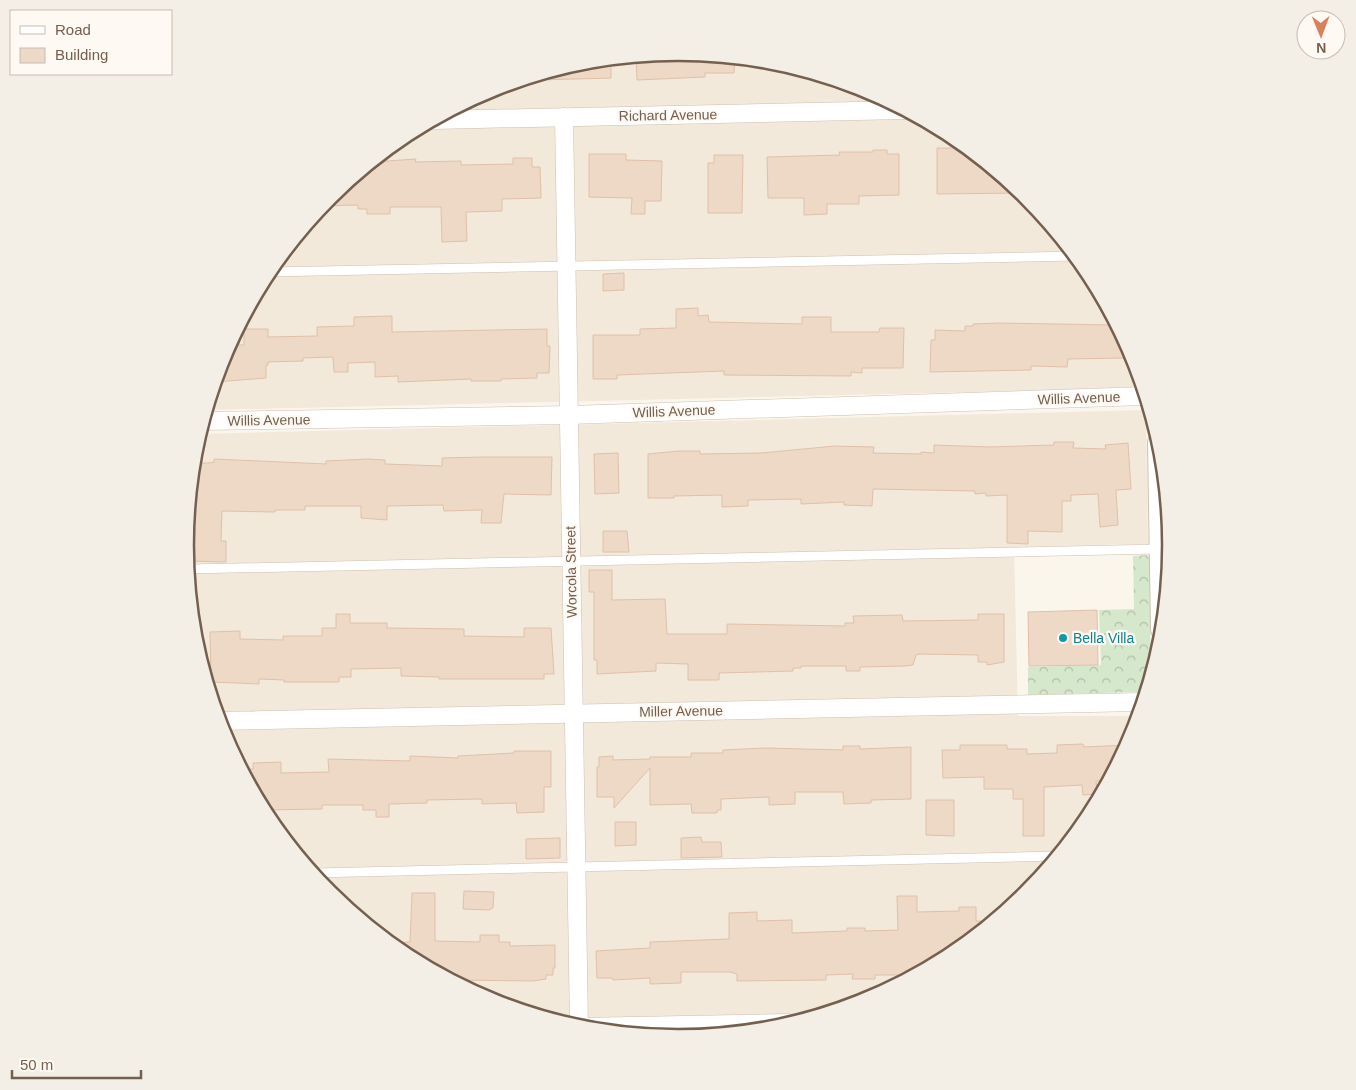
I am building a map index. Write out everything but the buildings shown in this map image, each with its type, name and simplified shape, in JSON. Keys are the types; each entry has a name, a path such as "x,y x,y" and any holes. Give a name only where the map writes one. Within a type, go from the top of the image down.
{"street":[{"name":"Richard Avenue","path":"448,120 890,110"},
{"name":"Worcola Street","path":"564,117 579,1018"},
{"name":"Willis Avenue","path":"211,421 570,415 1138,396"},
{"name":"Miller Avenue","path":"228,721 1135,702"},
{"path":"626,1026 747,1024"}],"lane":[{"path":"279,272 1066,256"},
{"path":"195,569 1162,549"},
{"path":"321,872 1048,856"}],"shaded area":[{"path":"678,61 741,65 803,78 833,87 892,111 947,143 997,181 1042,226 1062,251 1097,303 1112,331 1135,388 214,410 231,360 244,331 276,276 314,226 359,181 384,161 436,126 464,111 523,87 553,78 615,65"},
{"path":"1142,410 1146,425 1148,544 1014,547 1018,716 1130,716 1112,759 1097,787 1080,814 1042,864 997,909 972,929 920,964 892,979 863,992 803,1012 741,1025 710,1028 646,1028 615,1025 553,1012 523,1003 464,979 436,964 409,947 359,909 314,864 276,814 259,787 231,730 220,700 211,670 198,608 195,577 195,513 198,482 208,434"}],"green space":[{"path":"1147,555 1149,557 1151,646 1139,691 1028,695 1028,667 1101,665 1099,610 1134,609 1133,556"}],"place":[{"name":"Bella Villa","path":"1063,638"}]}
